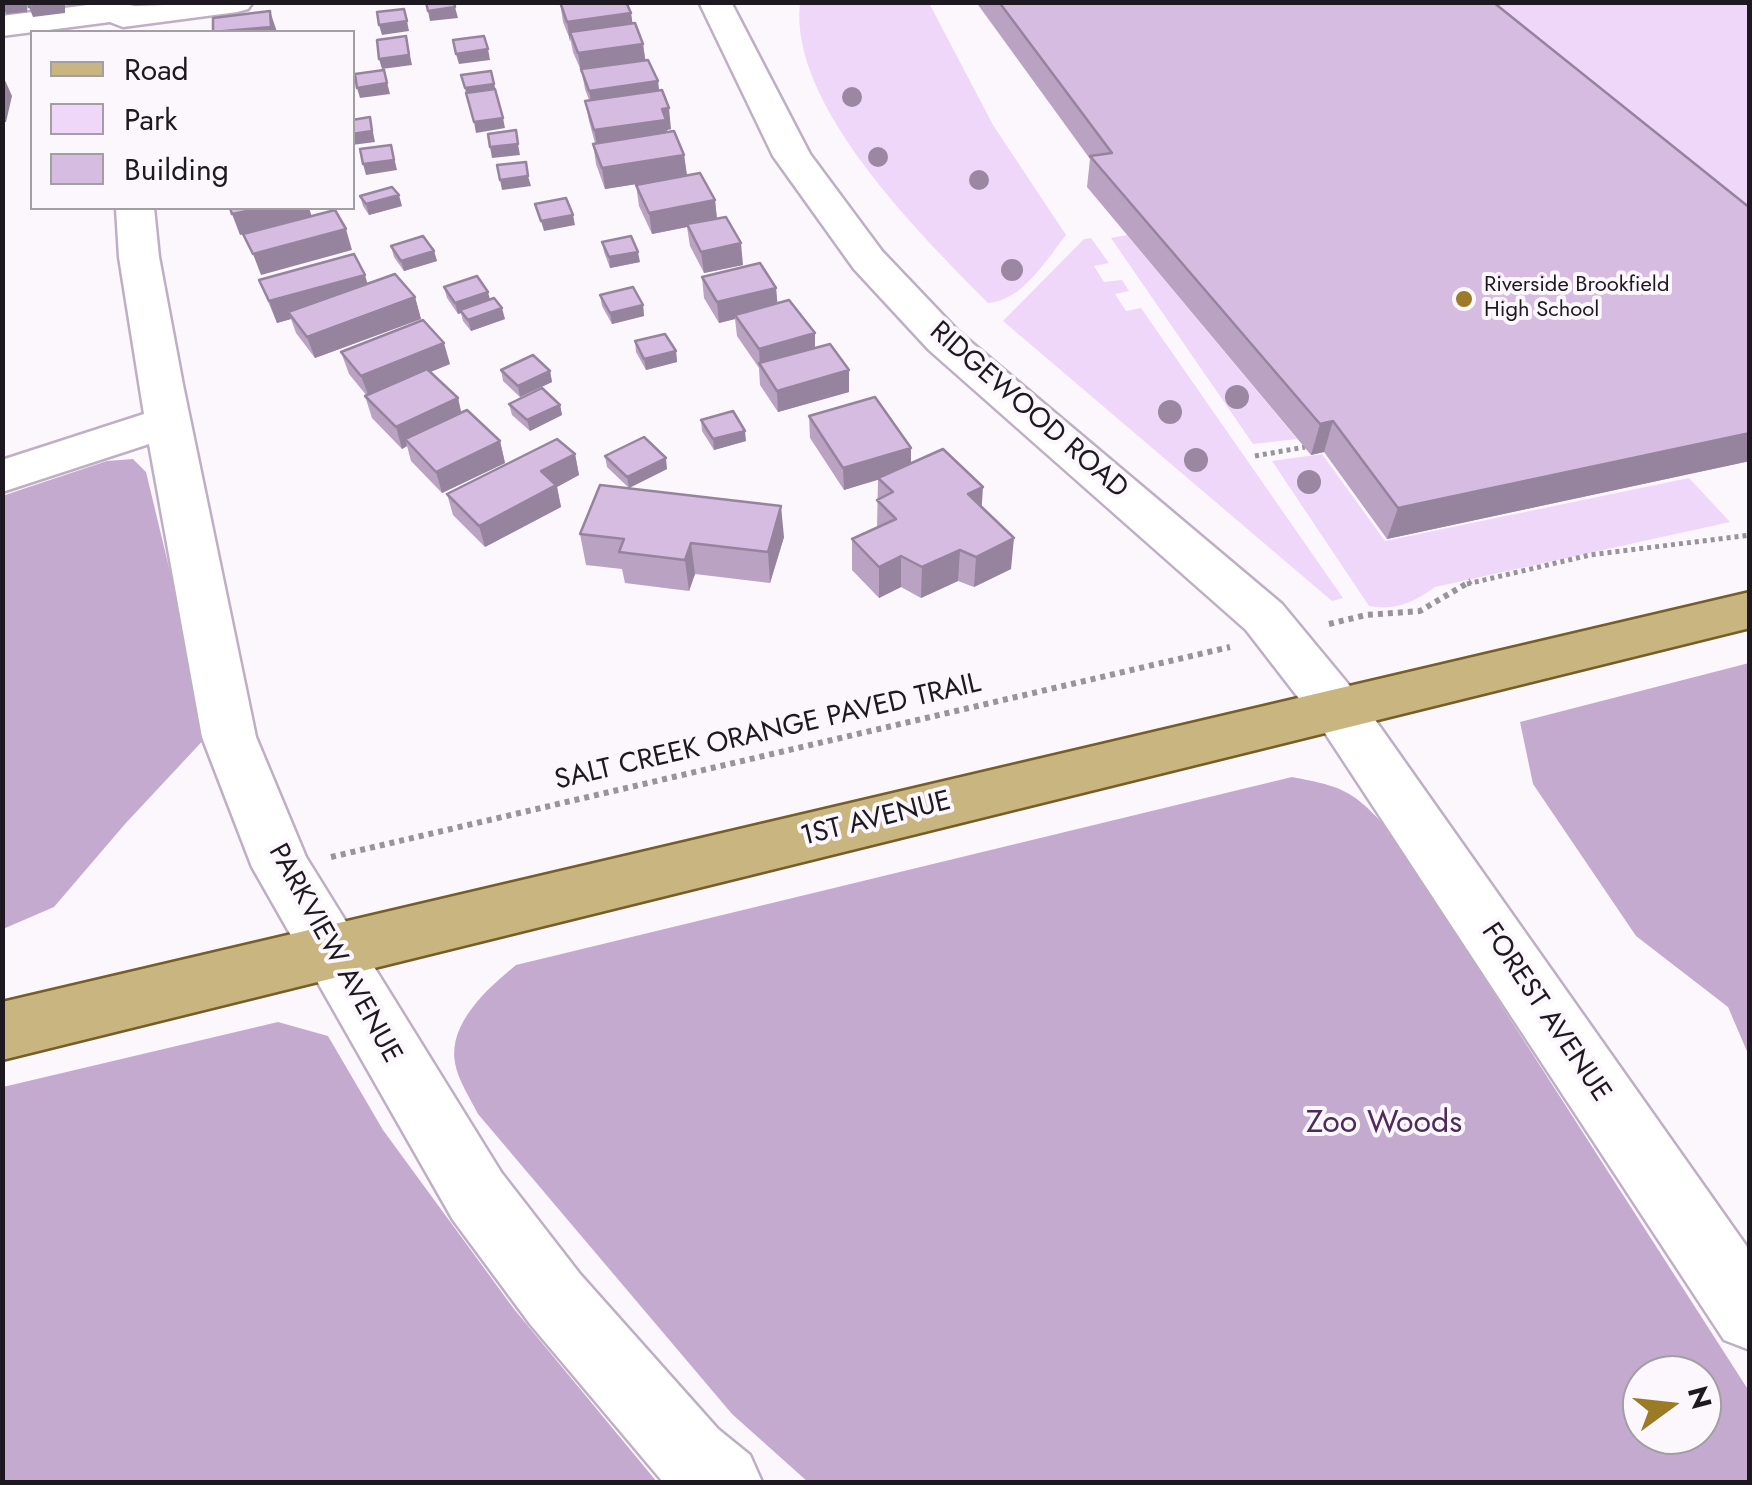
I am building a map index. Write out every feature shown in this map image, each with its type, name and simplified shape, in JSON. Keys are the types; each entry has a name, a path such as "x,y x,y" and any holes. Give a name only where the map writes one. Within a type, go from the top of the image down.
{"main road":[{"name":"1ST AVENUE","path":"2,1031 1340,712 1750,610"}],"street":[{"path":"2,26 236,2"},
{"name":"RIDGEWOOD ROAD","path":"715,2 792,156 868,260 944,341 1264,617 1340,712"},
{"name":"RIDGEWOOD ROAD","path":"752,2 744,30 752,80"},
{"name":"PARKVIEW AVENUE","path":"136,210 139,257 168,422 229,737 281,867 477,1196 554,1299 692,1456 723,1482"},
{"path":"2,477 168,422"},
{"name":"FOREST AVENUE","path":"1340,712 1750,1314"}],"path":[{"path":"1256,456 1304,447"},
{"path":"1350,619 1420,611 1472,581 1590,555 1750,535"},
{"name":"SALT CREEK ORANGE PAVED TRAIL","path":"325,858 1221,649"}],"green space":[{"path":"800,3 929,3 993,125 1066,235 1012,295 988,303 928,241 864,165 836,124 815,83 802,42"},
{"path":"1457,3 1749,3 1749,249"},
{"path":"1127,235 1297,439 1253,444 1111,238"},
{"path":"1091,238 1109,263 1094,266 1104,282 1122,280 1129,291 1115,294 1126,311 1141,308 1343,598 1332,601 1003,321 1084,239"},
{"path":"1322,454 1385,541 1689,478 1730,522 1435,587 1396,606 1369,606 1272,461"},
{"path":"133,459 146,472 209,734 54,907 3,929 2,496 107,461"},
{"path":"1750,663 1749,1056 1728,1007 1636,936 1533,784 1520,722"},
{"name":"Zoo Woods","path":"1292,777 1336,788 1356,798 1388,829 1749,1391 1749,1482 808,1482 732,1414 478,1114 461,1082 454,1048 464,1020 516,965"},
{"path":"278,1022 328,1036 383,1130 514,1309 657,1482 3,1482 3,1087"}],"building":[{"path":"30,2 61,2 29,7"},
{"path":"426,2 454,2 455,7 428,11"},
{"path":"560,2 626,2 631,13 567,22"},
{"name":"Riverside Brookfield High School","path":"999,2 1493,2 1750,208 1750,433 1398,508 1333,421 1320,424 1090,156 1112,153"},
{"path":"404,9 407,21 379,25 377,12"},
{"path":"270,11 271,27 213,30 213,18"},
{"path":"635,23 643,44 578,53 570,32"},
{"path":"406,36 409,55 379,59 377,40"},
{"path":"484,36 488,49 456,54 453,40"},
{"path":"648,60 658,81 589,91 581,69"},
{"path":"384,70 387,83 357,88 355,74"},
{"path":"491,71 494,84 465,88 461,75"},
{"path":"495,89 503,118 474,122 466,93"},
{"path":"662,90 669,108 662,109 666,120 594,130 585,101"},
{"path":"370,117 372,131 355,134 355,120"},
{"path":"516,130 518,144 490,147 488,134"},
{"path":"674,131 684,155 602,168 593,144"},
{"path":"391,145 394,160 363,164 360,149"},
{"path":"526,162 528,176 500,180 497,165"},
{"path":"700,173 715,200 649,213 636,185"},
{"path":"392,187 399,195 366,204 360,196"},
{"path":"566,198 573,215 541,221 535,204"},
{"path":"335,210 346,229 253,254 243,234"},
{"path":"726,217 741,243 701,252 687,224"},
{"path":"423,236 434,251 401,261 391,246"},
{"path":"631,236 638,252 609,257 602,242"},
{"path":"354,254 365,275 269,301 259,280"},
{"path":"760,263 776,288 717,302 702,277"},
{"path":"395,274 415,297 307,337 288,312"},
{"path":"477,276 488,292 455,303 444,287"},
{"path":"633,287 643,305 610,313 600,295"},
{"path":"494,298 502,308 468,320 460,310"},
{"path":"789,300 815,333 759,349 735,315"},
{"path":"423,320 444,343 361,376 341,352"},
{"path":"665,334 676,351 644,359 635,341"},
{"path":"830,344 849,370 777,391 759,363"},
{"path":"533,355 550,371 518,386 501,370"},
{"path":"427,369 458,398 396,427 365,396"},
{"path":"542,388 560,405 527,420 509,404"},
{"path":"875,397 911,448 843,468 809,416"},
{"path":"467,410 500,441 436,472 405,439"},
{"path":"733,411 745,431 713,439 701,420"},
{"path":"644,437 666,458 627,477 605,456"},
{"path":"557,439 575,454 541,471 556,485 479,526 447,494"},
{"path":"943,449 983,487 968,494 1014,538 976,557 960,550 922,567 901,556 879,567 852,539 896,519 877,500 893,492 878,478"},
{"path":"600,485 781,506 768,552 691,543 685,560 619,552 624,539 580,534"}],"place":[{"name":"Riverside Brookfield High School","path":"1464,299"}]}
